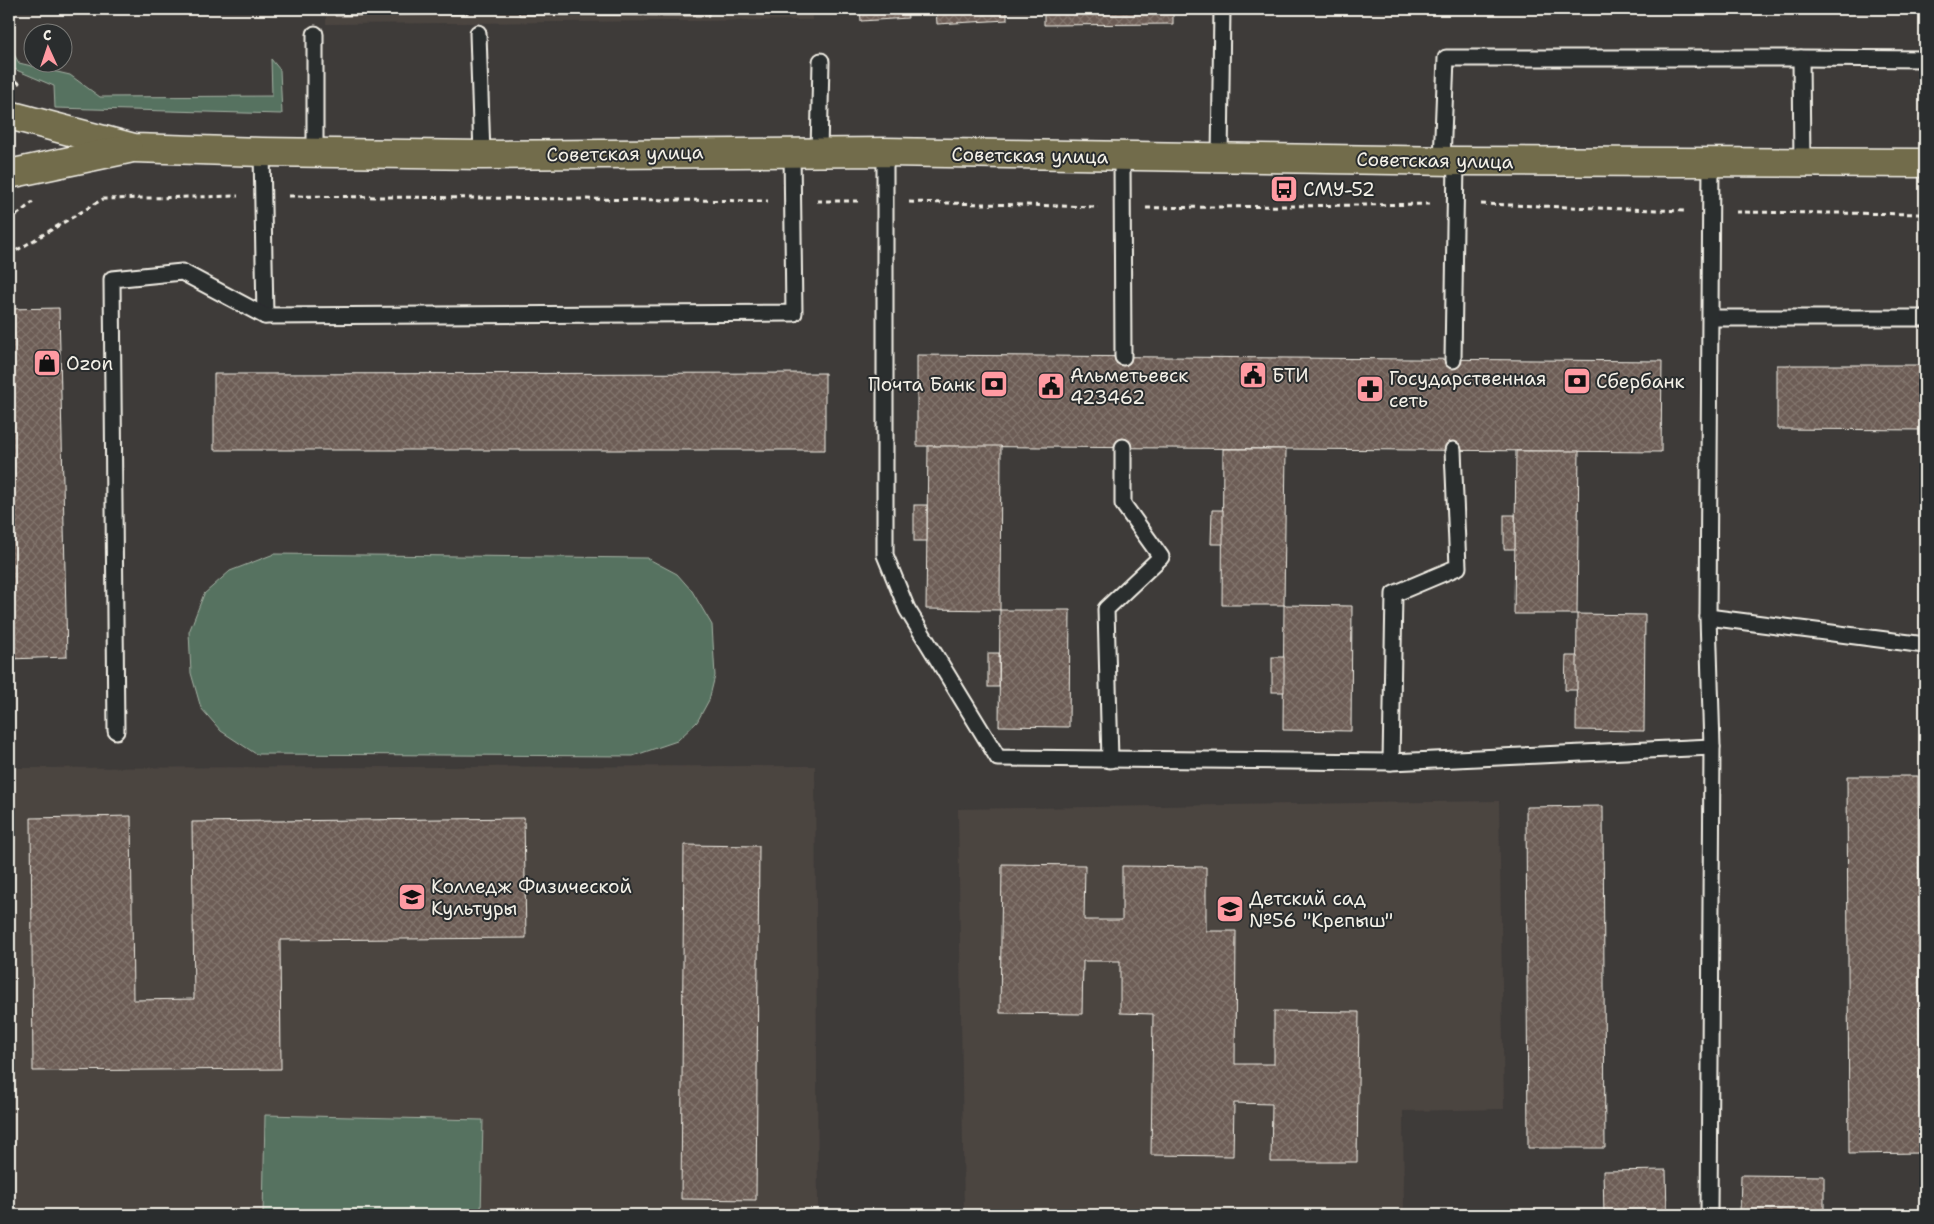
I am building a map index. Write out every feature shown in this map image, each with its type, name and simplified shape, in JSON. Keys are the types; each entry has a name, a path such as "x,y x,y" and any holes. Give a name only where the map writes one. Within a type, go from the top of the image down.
{"main road":[{"path":"9,115 134,148"},
{"name":"Советская улица","path":"134,148 482,155 885,152 1449,161 1925,163"},
{"path":"9,174 134,148"}],"lane":[{"path":"1220,158 1222,9"},
{"path":"478,33 482,155"},
{"path":"315,34 315,153"},
{"path":"1453,360 1456,203 1449,161 1446,58 1925,59"},
{"path":"1801,58 1802,163"},
{"path":"116,731 112,279 182,272 265,316 794,313 793,201 805,152 821,61"},
{"path":"262,152 265,316"},
{"path":"885,152 885,555 907,609 998,758 1392,762 1712,747"},
{"path":"1122,157 1123,357"},
{"path":"1709,1215 1712,747 1708,617 1711,162"},
{"path":"1711,318 1925,318"},
{"path":"1110,760 1106,609 1161,558 1122,504 1123,448"},
{"path":"1392,762 1394,594 1458,567 1453,450"},
{"path":"1708,617 1925,645"}],"path":[{"path":"9,220 36,201 37,195"},
{"path":"9,255 103,199 264,196 885,201 1122,208 1456,203 1711,212 1925,214"}],"shaded area":[{"path":"326,9 812,9 812,20 326,24"},
{"name":"Колледж Физической Культуры","path":"815,766 818,1215 10,1215 9,768"},
{"name":"Детский сад №56 \"Крепыш\"","path":"1499,801 1504,1109 1403,1111 1404,1215 964,1215 958,809"}],"green space":[{"path":"9,46 19,63 22,64 22,72 57,72 70,75 100,97 272,96 271,59 280,70 282,114 55,108 54,86 14,69 9,62"},
{"path":"274,554 647,558 677,574 692,591 712,625 715,676 709,700 697,722 677,741 633,756 256,754 221,731 201,708 191,673 189,632 204,594 230,571"},
{"path":"265,1115 483,1120 481,1215 263,1215"}],"building":[{"path":"335,9 468,9 468,14 335,16"},
{"path":"519,9 709,9 709,16 519,15"},
{"path":"860,9 907,9 908,18 861,21"},
{"path":"936,9 1007,9 1007,20 937,24"},
{"path":"1044,9 1173,9 1173,24 1044,25"},
{"path":"1668,9 1797,9 1797,11 1668,13"},
{"path":"1822,9 1888,9 1888,12 1822,13"},
{"path":"59,308 67,657 9,659 9,309"},
{"path":"917,355 1662,361 1661,452 917,446"},
{"path":"1777,365 1925,365 1925,430 1777,429"},
{"path":"825,373 825,450 214,450 214,374"},
{"path":"928,446 1001,446 1000,610 926,609"},
{"path":"1223,449 1286,449 1284,605 1222,605"},
{"path":"1516,451 1579,451 1577,614 1514,614"},
{"path":"914,505 927,505 927,541 914,541"},
{"path":"1212,510 1223,510 1223,544 1211,544"},
{"path":"1504,515 1515,515 1515,549 1504,549"},
{"path":"1284,605 1352,606 1351,731 1283,730"},
{"path":"1000,610 1070,610 1069,727 999,726"},
{"path":"1577,614 1645,615 1644,731 1576,730"},
{"path":"988,653 999,653 999,687 988,687"},
{"path":"1566,656 1577,656 1577,690 1565,690"},
{"path":"1272,657 1284,657 1284,692 1272,692"},
{"path":"1847,776 1918,776 1920,1153 1849,1154"},
{"path":"1603,806 1605,1148 1528,1148 1526,807"},
{"path":"131,816 133,1000 194,999 192,822 524,818 526,938 280,940 281,1069 33,1071 31,818"},
{"path":"684,845 759,846 756,1200 681,1199"},
{"path":"1002,864 1085,865 1084,920 1122,920 1122,866 1206,867 1206,931 1236,931 1235,1064 1274,1064 1274,1011 1359,1012 1357,1162 1271,1162 1272,1104 1234,1103 1233,1156 1151,1155 1153,1014 1120,1013 1120,961 1083,961 1082,1014 1000,1013"},
{"path":"1666,1170 1667,1215 1604,1215 1603,1171"},
{"path":"1741,1175 1824,1176 1824,1215 1740,1215"}],"place":[{"name":"СМУ-52","path":"1284,189"},
{"name":"Ozon","path":"47,363"},
{"name":"БТИ","path":"1253,375"},
{"name":"Сбербанк","path":"1577,381"},
{"name":"Почта Банк","path":"994,384"},
{"name":"Альметьевск 423462","path":"1051,386"},
{"name":"Государственная сеть","path":"1370,389"},
{"name":"Колледж Физической Культуры","path":"412,897"},
{"name":"Детский сад №56 \"Крепыш\"","path":"1230,909"}]}
